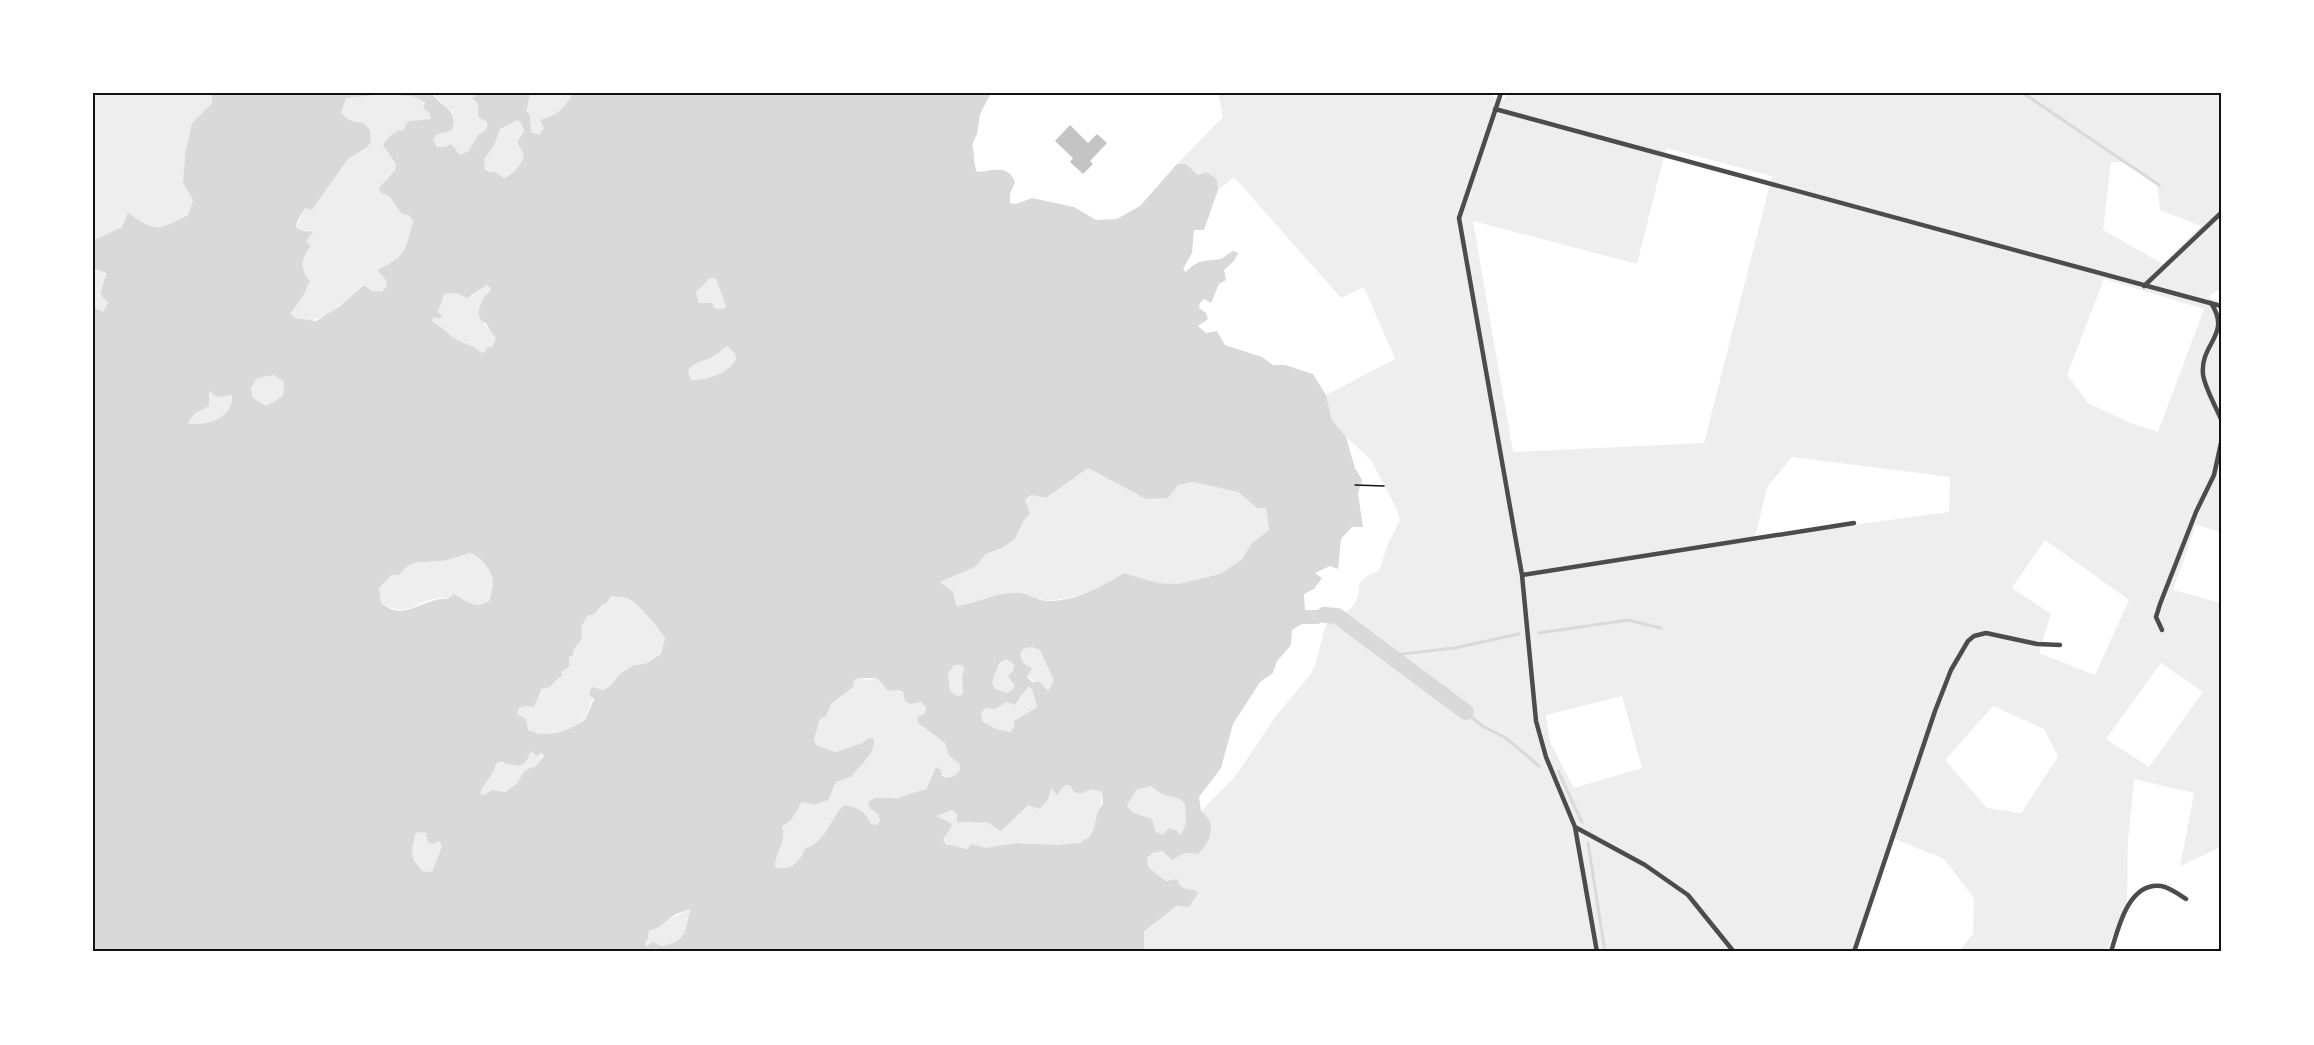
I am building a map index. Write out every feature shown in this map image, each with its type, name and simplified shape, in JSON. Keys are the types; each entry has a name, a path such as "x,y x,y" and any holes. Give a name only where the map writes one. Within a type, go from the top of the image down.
{"street":[{"path":"1501,93 1459,218 1522,575 1536,721 1552,775 1575,827 1597,952"},
{"path":"1495,109 2221,306"},
{"path":"2144,286 2221,213"},
{"path":"2211,303 2218,314 2220,327 2205,356 2202,375 2221,418"},
{"path":"2162,630 2156,617 2160,604 2196,512 2214,475 2221,443"},
{"path":"1522,575 1854,523"},
{"path":"1854,952 1935,711 1951,670 1968,641 1974,636 1986,633 2037,644 2060,645"},
{"path":"1575,827 1645,865 1688,895 1734,952"},
{"path":"2110,952 2126,910 2139,894 2149,888 2162,886 2186,899"}],"path":[{"path":"1355,485 1384,486"}],"shaded area":[{"path":"93,93 212,93 212,103 192,123 185,155 183,183 193,200 188,215 166,228 122,227 94,240 93,255"},
{"path":"212,93 377,93 346,99 341,112 351,120 364,123 370,131 371,141 367,147 348,159 312,210 305,208 297,222 296,227 300,230 313,232 306,241 311,246 305,255 303,264 304,272 310,281 302,298 290,314 296,318 316,321 339,307 364,285 372,291 382,292 387,286 385,279 377,270 394,261 406,246 413,221 408,215 402,214 389,196 381,193 379,188 395,170 396,164 383,145 398,130 403,131 408,121 431,119 429,113 423,108 425,103 412,96 403,96 401,93 432,93 448,109 453,117 452,130 437,135 433,140 436,146 446,147 451,144 460,155 469,151 478,135 487,129 487,122 478,117 478,104 472,98 481,93 530,93 527,111 530,116 531,132 539,135 544,128 540,120 560,111 573,93 991,93 980,114 977,134 972,145 975,165 977,172 999,170 1012,176 1015,182 1010,194 1010,203 1016,204 1032,198 1074,207 1096,220 1117,219 1140,206 1177,164 1186,164 1198,175 1206,172 1217,179 1218,190 1204,230 1194,230 1192,253 1183,269 1186,272 1199,263 1223,258 1233,251 1238,253 1234,261 1224,270 1226,280 1219,284 1211,303 1204,299 1200,303 1199,308 1206,313 1208,319 1198,326 1206,333 1217,331 1225,345 1262,357 1273,365 1285,365 1313,374 1326,395 1332,420 1346,437 1355,468 1362,480 1358,494 1363,527 1352,527 1341,539 1338,569 1330,566 1315,573 1322,578 1314,589 1304,594 1305,610 1320,610 1324,615 1319,624 1302,624 1292,630 1291,645 1277,661 1273,673 1260,682 1233,724 1221,768 1199,797 1201,811 1210,821 1211,827 1206,844 1198,854 1185,853 1172,860 1162,851 1153,853 1147,858 1148,867 1166,881 1177,879 1181,887 1195,890 1198,893 1189,907 1176,906 1144,932 1144,952 93,952 93,307 103,312 108,303 100,294 106,273 93,268 94,240 122,227 128,213 145,224 157,227 170,224 188,215 193,200 183,183 185,155 192,123 212,103","holes":["518,120 524,131 517,142 524,155 517,169 504,178 485,169 484,159 494,146 500,129","710,278 716,279 726,307 715,308 712,303 699,303 696,292","487,285 491,289 483,299 479,316 496,338 492,347 487,347 487,350 482,353 453,337 432,321 433,317 440,319 442,317 438,312 444,294 457,293 467,298","727,346 735,354 736,359 728,369 711,377 691,380 689,371 693,365","274,375 284,382 283,396 266,406 253,398 251,388 257,378","209,391 217,397 232,395 231,403 224,415 203,424 188,423 194,414 209,406","1088,468 1146,499 1168,498 1178,485 1193,482 1238,492 1257,508 1266,508 1269,530 1252,543 1241,560 1220,574 1178,584 1158,583 1124,573 1084,594 1062,600 1041,600 1024,594 1011,593 956,606 953,591 940,582 975,567 986,554 1002,548 1015,539 1024,520 1030,514 1025,500 1031,495 1046,498","470,553 481,560 493,580 490,600 476,605 454,594 448,599 435,600 399,611 381,604 379,588 392,575 399,575 415,563 447,560","611,596 627,598 634,602 665,638 661,654 645,664 634,665 621,673 610,686 603,690 592,687 589,694 594,699 586,717 577,725 550,734 528,730 526,719 517,714 519,708 534,707 542,689 550,687 562,676 561,672 569,667 569,657 573,655 573,650 582,639 581,627 588,615 593,615 603,604 605,605","1032,647 1040,650 1054,680 1048,691 1040,682 1032,682 1027,677 1032,668 1023,663 1020,654 1023,649","1006,659 1014,664 1013,671 1008,676 1014,685 1008,693 995,689 992,683 999,663","954,665 962,665 964,669 963,694 958,696 950,691 948,674","877,678 888,691 899,690 903,692 905,701 910,704 921,702 926,707 925,713 918,717 917,722 945,743 949,756 959,763 960,769 954,776 948,777 942,776 940,769 936,767 926,789 897,798 875,798 868,802 869,807 878,814 880,821 877,825 871,824 864,813 856,808 843,806 823,836 805,848 794,865 785,868 775,867 783,838 782,827 791,820 802,802 814,805 828,800 836,782 851,777 872,751 874,739 869,738 862,743 835,752 816,745 814,739 820,719 826,716 831,704 853,687 854,680","1028,687 1032,689 1037,707 1014,721 1011,732 996,729 982,721 981,713 986,708 995,709 1007,702 1015,705","531,751 537,756 542,753 544,756 536,766 525,770 517,783 506,792 492,790 484,795 480,794 496,764 501,762 521,765","1065,785 1070,785 1073,791 1080,794 1091,789 1102,792 1103,803 1097,814 1094,828 1089,837 1079,843 1058,845 1015,843 986,848 971,844 967,849 946,844 943,840 952,826 949,822 936,816 952,810 957,814 957,823 987,822 1001,831 1028,805 1040,809 1048,799 1052,788 1057,795","1151,786 1163,794 1183,801 1186,822 1180,835 1176,830 1169,828 1163,835 1156,832 1152,819 1134,813 1127,806 1136,790","418,832 426,833 428,842 432,844 439,841 442,846 432,872 422,871 414,859 412,853 414,835","690,909 684,934 676,941 662,946 653,942 646,947 645,941 648,940 649,931 676,914"]},
{"path":"377,93 401,93 403,96 414,96 425,105 431,119 408,121 405,129 386,150 396,164 395,170 385,180 388,196 413,221 406,246 394,261 377,270 385,279 387,286 382,293 372,291 364,285 339,307 321,318 301,319 290,314 302,298 310,281 302,264 311,246 306,241 309,230 300,230 296,227 305,208 312,210 348,159 352,157 355,122 341,112 346,99"},
{"path":"432,93 481,93 474,101 478,104 478,117 487,122 487,130 478,135 469,151 460,156 446,147 435,145 433,140 437,135 445,133 453,113"},
{"path":"530,93 573,93 560,111 540,120 544,128 539,135 530,132 528,108"},
{"path":"1218,93 1493,93 1492,96 1504,100 1507,93 2221,93 2221,288 2208,297 2221,302 2221,532 2196,525 2173,590 2221,603 2221,847 2180,866 2194,793 2134,779 2128,841 2127,901 2106,952 1958,952 1973,934 1974,898 1944,859 1892,838 1854,952 1144,952 1144,933 1194,890 1181,888 1164,879 1148,867 1147,858 1153,853 1162,851 1172,860 1185,853 1198,854 1201,811 1234,778 1276,716 1310,675 1315,666 1325,627 1352,607 1363,579 1379,571 1388,544 1400,520 1371,460 1346,437 1332,420 1326,395 1395,359 1364,287 1341,298 1234,177 1218,190 1217,179 1198,175 1186,164 1177,164 1223,117","holes":["1666,148 1772,176 1704,443 1513,452 1473,221 1637,264","2111,162 2122,162 2157,185 2160,210 2201,226 2163,264 2103,230","2104,279 2204,309 2158,432 2128,422 2088,403 2067,375","1792,457 1950,477 1949,512 1755,538 1767,487","2045,540 2129,600 2095,675 2039,653 2051,614 2012,588","2161,663 2203,692 2149,767 2106,739","1622,696 1642,768 1574,788 1550,742 1546,715","1993,706 2044,729 2058,757 2021,813 1987,808 1945,760"]},
{"path":"518,119 523,124 524,131 517,142 524,155 517,169 504,178 495,172 490,172 483,165 484,159 494,146 500,129"},
{"path":"93,268 105,273 100,294 108,303 103,312 93,307"},
{"path":"710,278 716,279 726,307 723,309 699,303 696,292"},
{"path":"487,285 491,288 487,293 480,319 496,338 492,347 482,353 450,335 432,321 432,317 438,312 443,294 457,293 472,296"},
{"path":"244,323 266,324 269,343 253,341 241,329"},
{"path":"727,346 735,354 736,359 728,369 711,377 691,380 690,369"},
{"path":"274,375 284,382 283,397 266,406 253,398 251,388 257,378"},
{"path":"209,390 232,394 228,409 224,415 210,422 188,423 194,414 209,406"},
{"path":"1088,468 1146,499 1168,498 1178,485 1193,482 1238,492 1257,508 1266,507 1269,530 1252,543 1241,560 1220,574 1178,584 1158,583 1124,573 1096,589 1067,598 1042,600 1022,593 1011,593 955,606 953,591 940,582 975,567 986,554 1002,548 1015,539 1024,520 1030,514 1025,501 1031,495 1046,498"},
{"path":"470,553 481,560 492,576 490,600 475,605 460,598 431,599 400,610 381,604 379,588 392,575 399,575 415,563 447,560"},
{"path":"611,596 627,598 634,602 655,624 665,638 661,654 645,664 634,665 621,673 610,686 603,690 596,689 586,717 572,729 550,736 539,735 528,730 516,714 519,708 534,707 544,687 550,687 560,673 569,667 569,657 581,635 580,627 588,615 599,609"},
{"path":"1032,647 1040,650 1055,680 1048,692 1027,676 1020,654 1023,649"},
{"path":"1006,659 1014,664 1013,689 1008,693 995,689 992,683 999,662"},
{"path":"954,664 962,665 964,669 963,694 958,696 950,691 948,674"},
{"path":"860,678 867,680 877,678 888,691 903,692 910,704 921,702 926,707 925,713 918,717 917,722 945,743 950,756 959,763 960,769 955,776 949,778 934,770 926,789 868,803 878,814 880,821 877,825 835,816 823,836 805,848 794,865 785,868 775,867 774,859 779,849 782,830 803,802 814,805 833,789 836,782 851,777 858,766 868,759 862,743 834,752 816,745 814,739 820,719 826,716 831,704 853,687 854,680"},
{"path":"1028,687 1032,689 1037,707 1014,721 1011,732 996,729 982,721 981,713 986,708 995,709 1007,702 1016,705"},
{"path":"531,751 544,755 536,766 525,770 517,783 506,792 492,790 484,795 480,794 496,764 505,762 513,766 528,756"},
{"path":"1065,785 1070,785 1073,791 1091,789 1102,792 1100,809 1093,830 1087,838 1079,842 1061,845 1014,843 993,848 978,846 966,848 943,841 950,829 949,822 935,816 951,810 975,822 990,822 1016,817 1020,810 1052,788 1055,791"},
{"path":"1151,786 1168,796 1178,796 1185,802 1187,817 1180,835 1163,836 1156,832 1152,819 1134,813 1127,806 1136,790"},
{"path":"418,832 426,833 429,839 439,841 443,846 432,872 422,871 413,857 412,841"},
{"path":"690,908 686,929 679,940 666,945 645,948 649,931"}],"building":[{"path":"1070,125 1088,143 1097,134 1107,143 1090,161 1093,164 1083,174 1070,162 1073,158 1055,141"}],"waterway":[{"path":"2023,93 2159,185"},
{"path":"1324,615 1337,616 1466,712"},
{"path":"1539,633 1628,620 1661,628"},
{"path":"1393,655 1454,648 1519,634"},
{"path":"1466,712 1482,726 1506,738 1539,766"},
{"path":"1558,771 1582,822"},
{"path":"1588,843 1605,952"}]}
